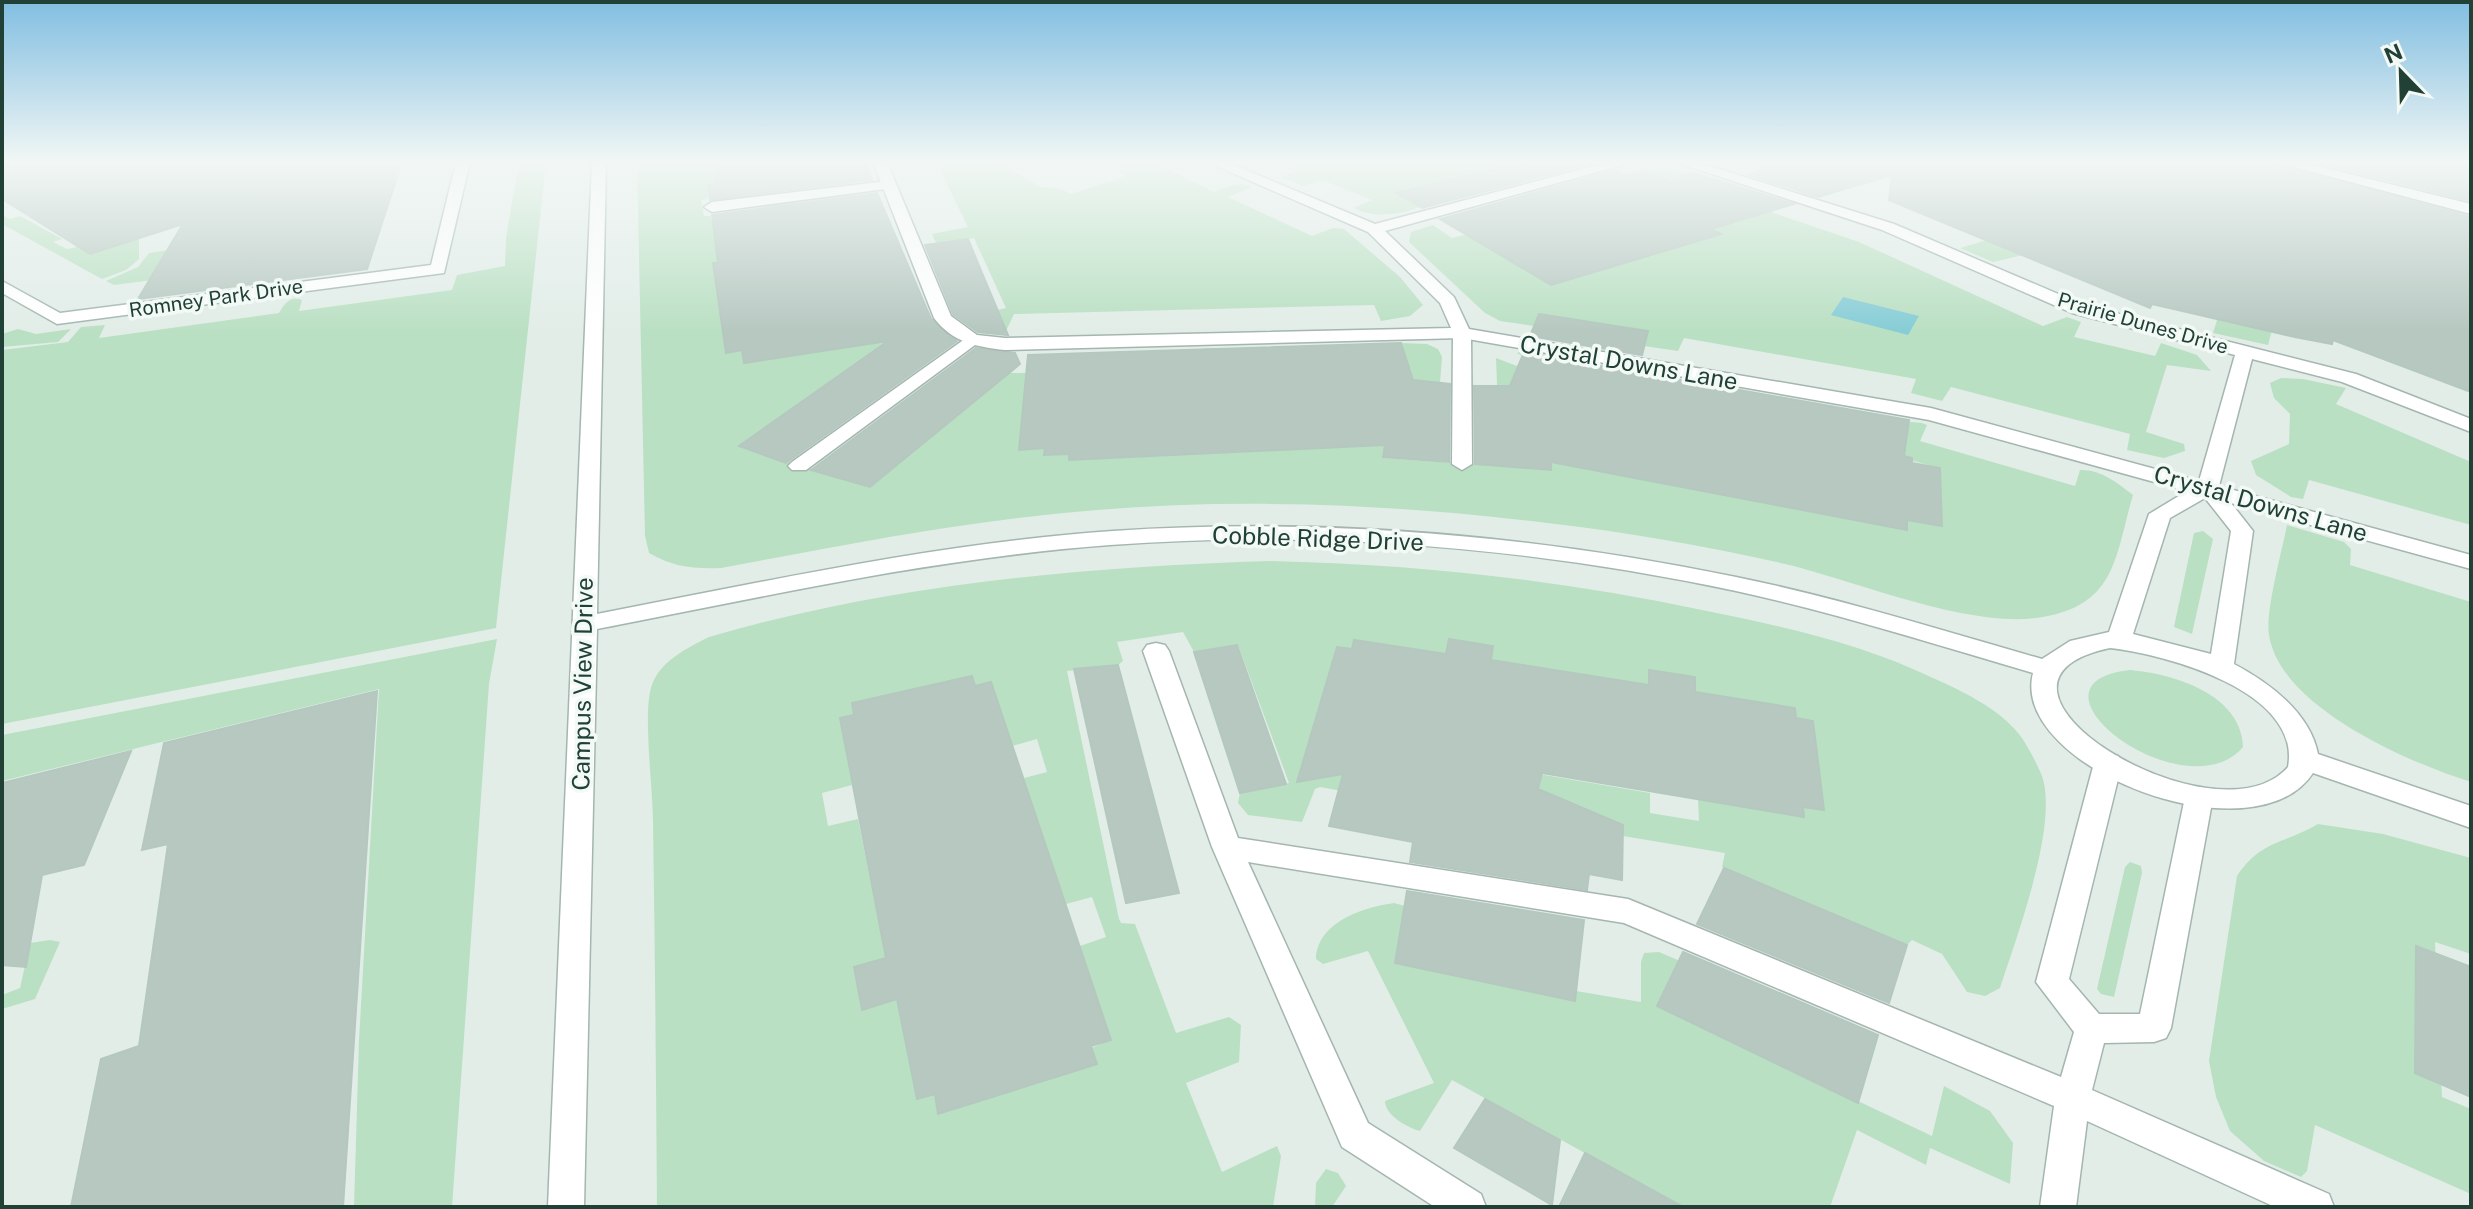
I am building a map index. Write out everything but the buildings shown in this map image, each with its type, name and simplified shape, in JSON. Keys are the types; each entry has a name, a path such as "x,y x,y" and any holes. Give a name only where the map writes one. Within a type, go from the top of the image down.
{"street":[{"name":"Romney Park Drive","path":"2,286 57,319 438,269 450,218"},
{"name":"Campus View Drive","path":"566,1207 597,218"},
{"path":"799,466 969,341 953,331 943,318 902,218"},
{"path":"1349,218 1374,229 1448,301 1462,333 1462,464"},
{"path":"1374,229 1414,218"},
{"name":"Prairie Dunes Drive","path":"1861,218 1888,227 2078,309 2349,378 2471,426"},
{"name":"Crystal Downs Lane","path":"969,341 1005,344 1462,333 1931,414 2471,562"},
{"path":"2118,641 2160,514 2208,488 2245,352"},
{"path":"2208,488 2242,531 2221,668"},
{"name":"Cobble Ridge Drive","path":"583,624 890,567 1042,544 1183,535 1336,535 1479,544 1662,570 1816,604 2045,668"},
{"path":"2118,641 2184,652 2221,668 2255,688 2278,708 2300,736 2304,760 2296,781 2277,794 2245,801 2167,791 2108,763 2064,729 2049,709 2041,687 2045,668 2058,653 2079,643 2118,641"},
{"path":"1156,651 1227,847 1355,1135 1468,1207"},
{"path":"2304,760 2471,817"},
{"path":"2091,1029 2052,982 2108,763"},
{"path":"2091,1029 2154,1028 2199,797"},
{"path":"1227,847 1628,911 2073,1098 2316,1207"},
{"path":"2058,1207 2073,1098 2091,1029"}],"green space":[{"path":"2,218 24,218 62,239 53,242 67,249 139,234 139,259 126,270 102,279 2,224"},
{"path":"509,218 540,218 496,628 2,724 2,350 68,342 81,327 105,325 99,338 279,313 286,303 294,299 302,300 299,311 452,290 457,275 505,266"},
{"path":"638,218 711,218 715,231 774,218 852,218 891,343 891,373 855,364 739,446 870,487 1010,356 1011,373 1110,372 1207,348 1405,358 1401,343 1427,344 1438,349 1442,357 1440,383 1395,379 1384,458 1551,470 1546,389 1497,385 1496,358 1517,366 1526,358 1517,353 1528,349 1533,352 1528,367 1719,400 1725,386 1744,390 1742,405 1922,423 1927,425 1920,441 2075,486 2080,470 2095,472 2133,495 2116,557 2099,589 2086,601 2067,611 2014,619 1982,617 1949,610 1785,564 1666,540 1487,516 1306,504 1184,505 1064,513 935,530 721,568 675,564 649,553 645,536","holes":["723,262 840,348 745,363 742,350 726,353 714,263","1323,390 1167,449 1167,456 1070,460 1069,454 1045,455 1045,448 1020,450","1885,453 1939,468 1942,525 1730,496 1640,479"]},
{"path":"964,218 1274,218 1312,236 1333,228 1344,229 1400,277 1423,305 1410,316 1381,321 1374,305 1014,314 1006,331 997,310 1006,308 974,238 936,243 932,234 968,227"},
{"path":"1704,218 1790,218 1859,242 2043,326 2067,317 2081,322 2074,337 2155,356 2161,343 2197,355 2211,371 2167,365 2146,432 2184,444 2185,451 2164,458 2127,450 2130,434 1951,387 1942,401 1911,393 1916,379 1684,338 1678,351 1644,346 1647,331 1540,314 1534,326 1500,321 1485,313 1409,242 1411,232 1433,225 1452,238 1519,220 1502,244 1489,249 1538,277 1552,273 1579,277 1720,234"},
{"path":"1987,240 2023,255 1993,262 1960,248"},
{"path":"176,249 348,255 114,285 106,281 138,267 149,253"},
{"path":"2218,317 2272,330 2268,345 2213,333"},
{"path":"18,329 36,334 71,329 58,342 2,347 2,334"},
{"path":"2281,378 2346,388 2336,404 2471,462 2471,525 2309,480 2303,499 2291,497 2256,475 2251,461 2289,444 2290,414 2274,398 2270,383"},
{"path":"2287,525 2344,542 2351,549 2350,565 2471,602 2471,782 2414,761 2350,728 2296,686 2278,661 2268,625"},
{"path":"2203,531 2213,539 2192,634 2174,627 2194,533"},
{"path":"1270,561 1433,570 1541,582 1648,599 1820,637 1905,666 1967,695 2001,716 2019,734 2042,776 2046,797 2045,822 2033,882 2000,988 1985,996 1967,992 1942,954 1912,940 1907,945 1722,867 1725,853 1623,836 1623,842 1320,787 1315,789 1302,822 1248,815 1238,803 1240,793 1289,783 1238,645 1194,652 1183,632 1117,642 1123,661 1118,665 1067,671 1119,919 1121,923 1135,924 1176,1033 1229,1017 1241,1025 1239,1062 1186,1083 1222,1172 1277,1146 1281,1156 1273,1207 657,1207 653,822 648,716 651,688 660,671 674,657 709,637 847,604 987,581","holes":["1450,639 1493,646 1491,660 1649,685 1649,670 1694,677 1695,692 1794,708 1796,718 1813,721 1823,810 1803,807 1804,817 1698,799 1699,821 1650,813 1650,793 1474,763 1314,724 1337,647 1352,649 1355,640 1446,654","971,676 975,686 991,682 1012,746 1037,739 1047,772 1024,778 1066,904 1092,897 1106,937 1080,946 1110,1040 939,1114 935,1094 917,1098 897,999 861,1009 854,967 886,958 858,819 828,826 822,793 852,785 840,719 854,715 852,703"]},
{"path":"497,639 489,684 452,1207 354,1207 359,1040 379,689 2,781 2,735"},
{"path":"2130,670 2185,682 2218,700 2231,713 2243,747 2217,764 2184,765 2150,756 2119,739 2097,718 2088,697 2098,680"},
{"path":"2318,824 2383,834 2471,858 2471,954 2435,942 2442,1097 2471,1109 2471,1194 2315,1125 2307,1171 2301,1177 2264,1161 2230,1131 2216,1097 2209,1061 2237,876 2264,849"},
{"path":"2130,862 2141,866 2142,873 2114,997 2101,994 2097,989 2125,867"},
{"path":"1394,903 1405,906 1396,963 1575,1001 1576,991 1641,1002 1641,962 1644,953 1659,952 1680,961 1657,1006 1932,1136 1944,1086 1990,1111 2013,1143 2010,1184 1930,1148 1926,1165 1857,1130 1830,1207 1683,1207 1452,1080 1420,1131 1409,1127 1392,1116 1385,1101 1434,1083 1368,951 1323,964 1316,959 1318,946 1333,926 1369,908"},
{"path":"60,942 35,999 2,1009 2,995 20,988 30,943"},
{"path":"1326,1169 1338,1173 1346,1186 1332,1207 1315,1207 1316,1183"}],"water":[{"path":"1843,297 1919,316 1908,335 1831,315"}]}
